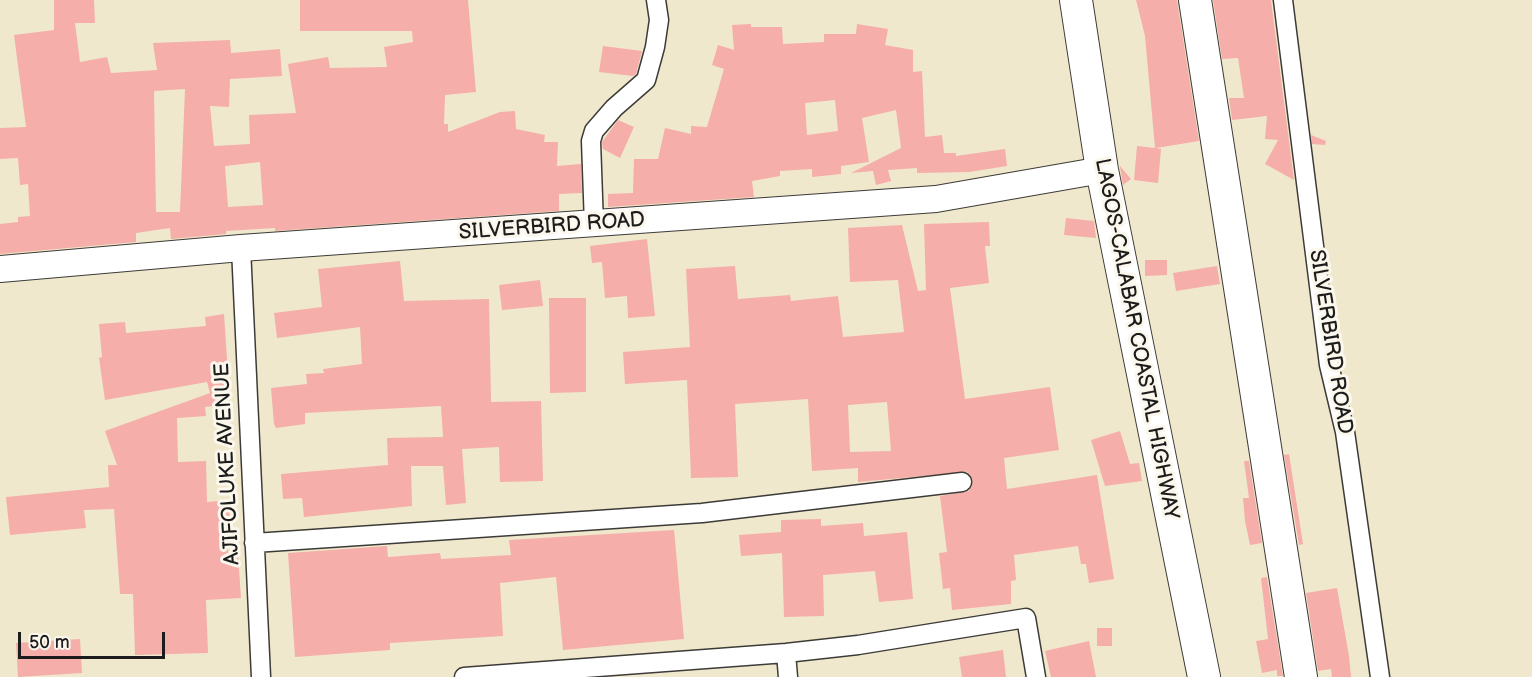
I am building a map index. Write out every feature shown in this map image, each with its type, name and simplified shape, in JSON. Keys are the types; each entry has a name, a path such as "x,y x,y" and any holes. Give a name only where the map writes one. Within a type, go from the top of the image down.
{"highway":[{"name":"LAGOS-CALABAR COASTAL HIGHWAY","path":"1076,0 1102,170 1204,677"},
{"path":"1195,0 1301,677"}],"street":[{"path":"594,225 591,141 594,131 614,108 646,80 659,20 656,0"},
{"name":"SILVERBIRD ROAD","path":"1283,3 1329,365 1345,432 1380,677"},
{"name":"SILVERBIRD ROAD","path":"0,269 241,248 594,225 936,199 1102,170"},
{"name":"AJIFOLUKE AVENUE","path":"241,248 261,677"},
{"path":"254,543 702,513 962,482"},
{"path":"464,677 525,675 786,653 858,645 1026,618 1036,677"},
{"path":"786,653 788,677"}],"building":[{"path":"54,0 94,0 95,23 75,23 80,62 107,57 111,73 157,70 153,43 230,40 231,53 280,49 282,76 230,79 229,107 210,106 214,146 250,144 249,115 296,113 288,64 328,57 330,68 387,67 384,47 413,42 412,31 300,31 300,0 468,0 476,92 445,95 444,124 448,124 448,132 500,112 515,111 516,129 545,135 544,142 558,142 557,166 581,164 582,193 559,194 559,211 275,231 275,228 226,231 226,234 171,239 170,228 136,233 136,242 0,254 0,224 18,222 18,217 30,216 28,184 20,185 18,158 0,159 0,128 26,127 14,35 54,30","holes":["185,89 180,212 156,212 154,91","260,162 263,205 228,207 225,166"]},
{"path":"1136,0 1177,0 1199,141 1156,148 1161,149 1158,183 1134,180 1137,146 1155,148 1145,36"},
{"path":"1213,0 1271,0 1294,180 1265,164 1278,140 1265,139 1267,116 1232,120 1229,98 1244,98 1238,58 1222,59"},
{"path":"857,24 888,29 885,45 913,50 913,72 922,71 925,137 942,135 944,153 956,153 956,156 1005,149 1007,166 969,172 917,173 917,168 888,170 891,181 876,185 873,171 851,173 901,148 896,110 862,118 869,162 841,166 841,174 812,177 812,169 780,171 780,176 752,181 754,197 608,207 608,194 633,193 634,159 658,159 665,128 691,134 691,126 707,127 724,69 712,65 718,45 734,50 732,25 782,27 783,44 824,42 824,34 856,34","holes":["835,100 838,131 807,135 805,103"]},
{"path":"603,46 642,51 636,74 633,76 599,72"},
{"path":"618,120 634,127 620,158 603,149 602,142"},
{"path":"1311,135 1326,141 1325,145 1312,144"},
{"path":"1120,167 1131,179 1123,185"},
{"path":"1066,218 1094,221 1096,238 1064,235"},
{"path":"989,222 990,246 985,246 989,283 950,288 965,399 1050,387 1059,450 1004,458 1007,489 1097,475 1114,579 1089,583 1086,564 1081,564 1078,546 1014,555 1016,580 1011,581 1011,604 952,610 950,588 943,589 939,553 947,552 940,496 969,491 973,481 967,472 858,482 858,468 812,471 808,399 735,404 738,477 691,478 687,380 625,384 623,352 690,347 686,269 735,266 738,299 790,295 791,301 838,296 843,337 904,332 898,280 850,282 848,228 902,225 918,291 926,290 924,224","holes":["887,402 891,451 850,452 848,405"]},
{"path":"647,239 655,316 628,318 627,296 605,298 602,262 592,263 590,246"},
{"path":"1145,260 1167,260 1167,275 1145,276"},
{"path":"400,261 404,301 489,299 491,402 541,401 543,481 500,482 499,447 462,449 466,503 446,505 443,466 411,466 412,506 304,517 302,498 283,499 281,474 388,465 387,438 443,437 441,406 305,413 305,424 276,428 274,424 271,388 307,384 306,374 324,373 323,369 362,364 360,327 277,338 274,313 322,307 318,269"},
{"path":"1217,266 1220,284 1176,291 1173,273"},
{"path":"540,280 543,306 502,310 499,285"},
{"path":"549,298 586,298 586,392 550,393"},
{"path":"224,314 230,404 205,407 206,416 177,418 178,462 206,461 207,502 230,500 228,555 238,555 241,598 206,600 208,653 135,655 133,594 120,594 114,509 84,510 86,528 10,535 6,497 109,487 108,465 117,465 105,431 210,393 207,382 105,400 99,358 102,357 99,324 125,322 126,333 206,326 205,317"},
{"path":"1120,431 1130,464 1139,463 1142,481 1105,486 1091,440"},
{"path":"1289,454 1303,544 1299,545 1284,455"},
{"path":"1244,461 1249,461 1262,543 1250,545 1243,498 1249,498"},
{"path":"821,519 821,526 863,523 864,536 907,532 913,599 879,602 875,571 823,575 824,616 784,617 782,553 741,556 739,535 781,532 781,520"},
{"path":"674,530 684,639 563,650 556,577 500,583 503,636 390,643 390,650 295,657 288,553 387,546 388,557 440,553 441,559 511,555 509,540"},
{"path":"1267,577 1283,676 1277,676 1277,670 1262,673 1256,641 1268,639 1261,578"},
{"path":"1337,588 1351,677 1332,677 1331,669 1318,671 1306,593"},
{"path":"1097,628 1112,628 1112,646 1097,646"},
{"path":"80,639 82,673 18,677 16,643"},
{"path":"1089,641 1096,677 1051,677 1045,651"},
{"path":"1003,650 1006,677 962,677 959,657"}]}
